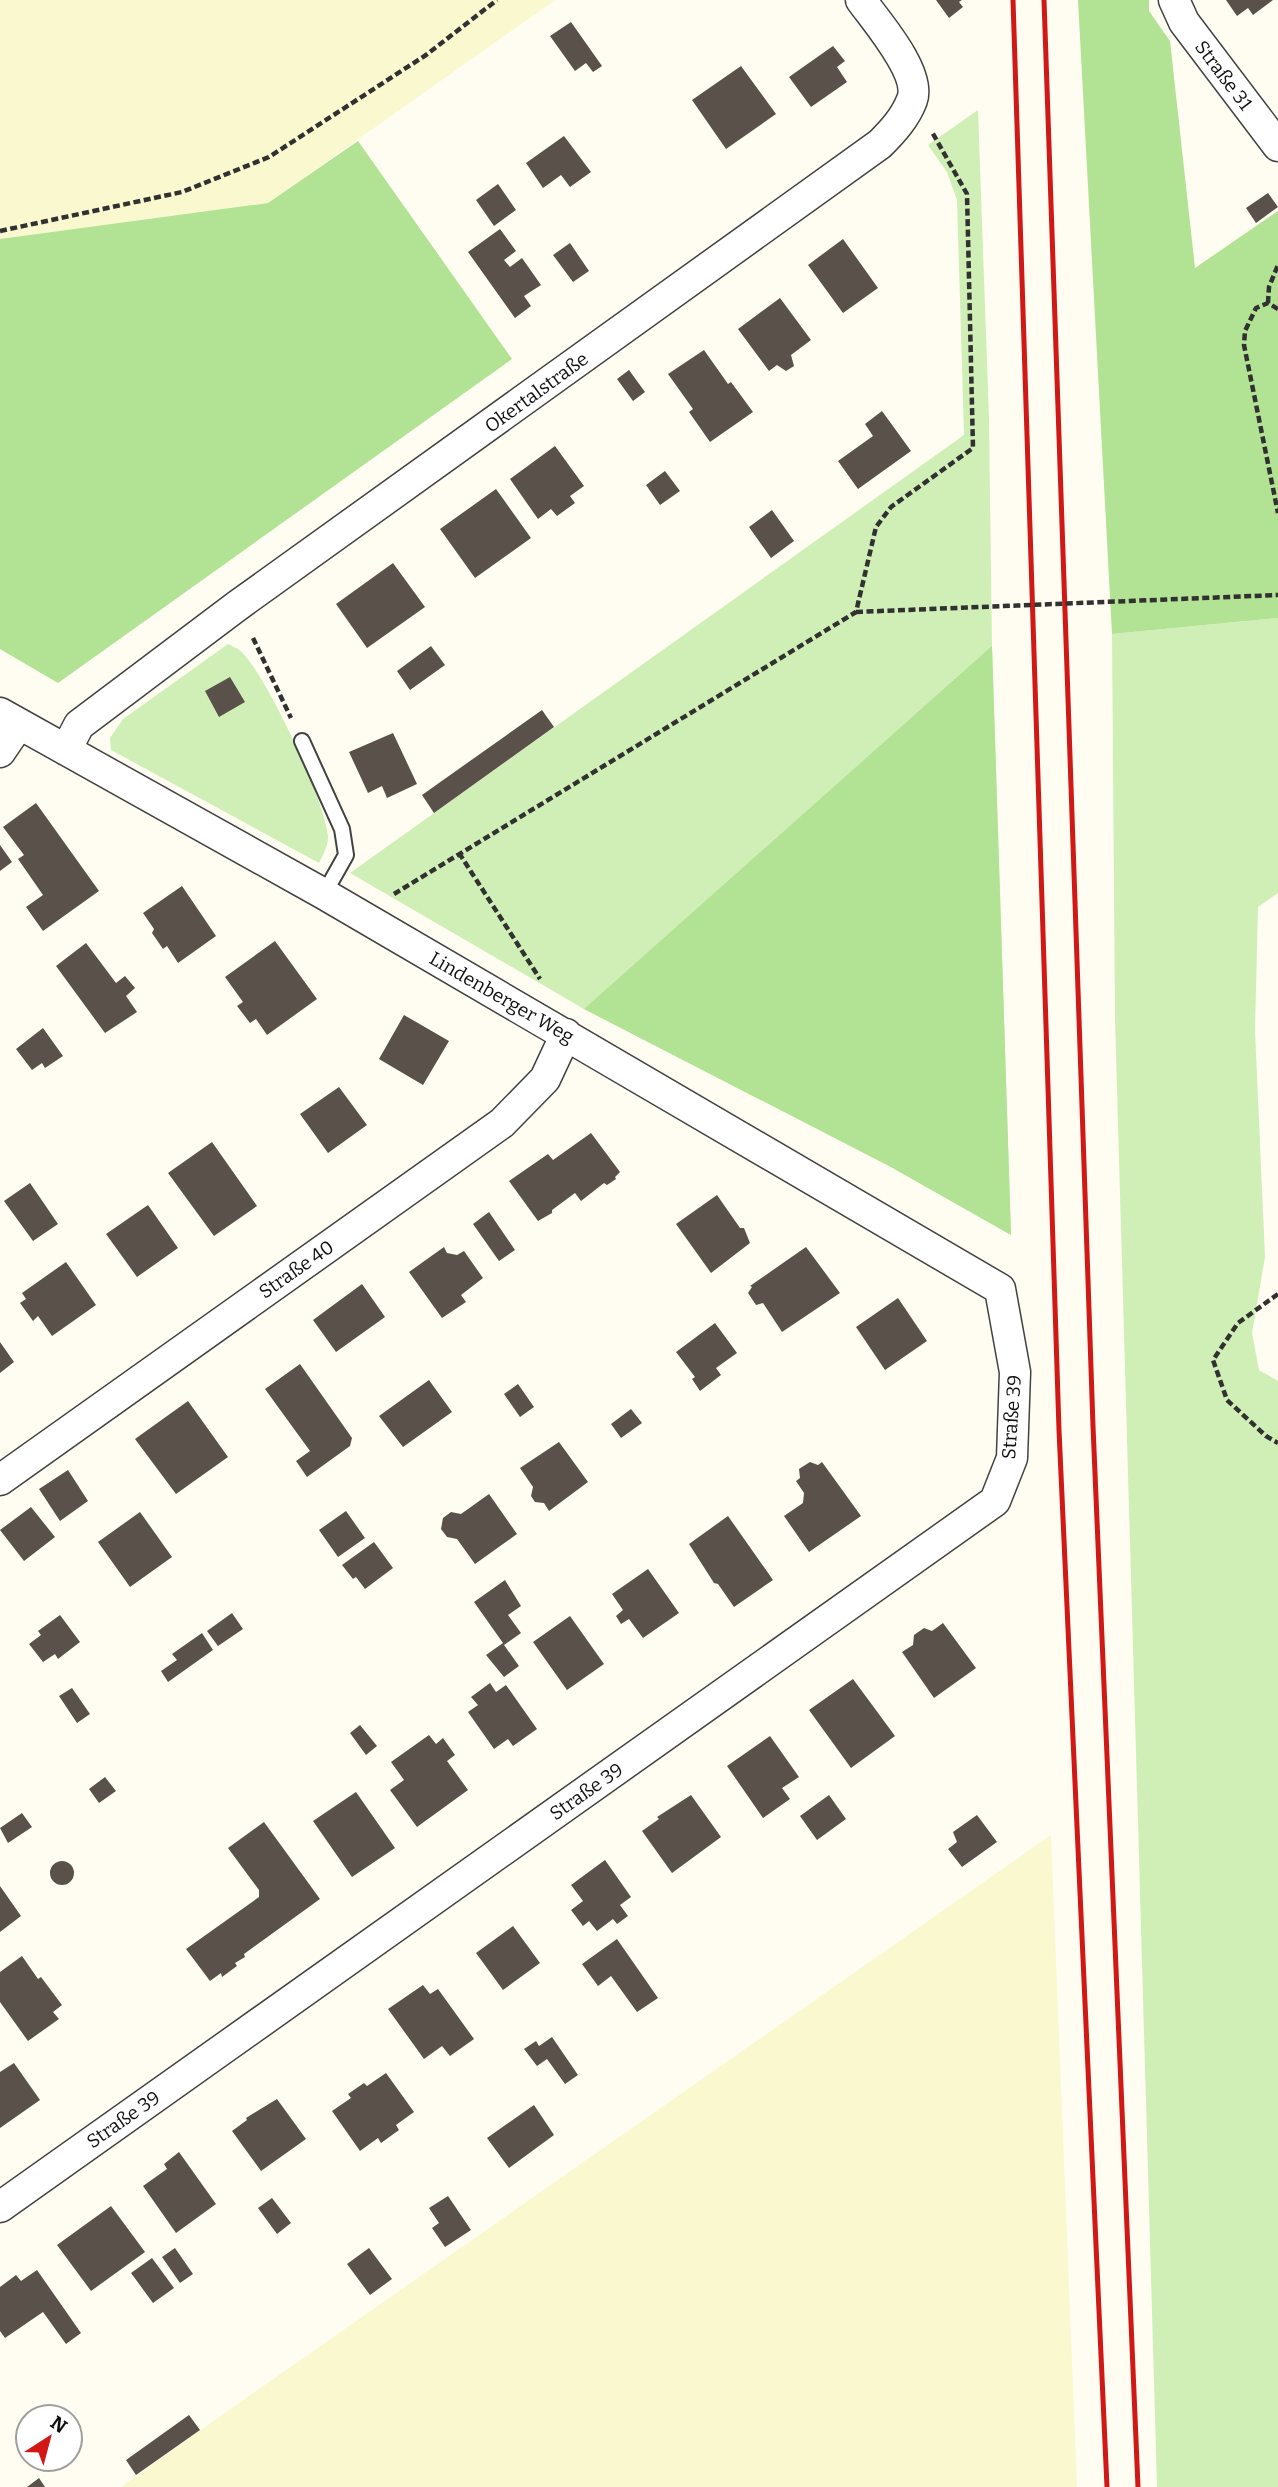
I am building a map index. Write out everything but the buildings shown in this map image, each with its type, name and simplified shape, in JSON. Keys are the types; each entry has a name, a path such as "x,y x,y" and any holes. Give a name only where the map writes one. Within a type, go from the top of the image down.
{"street":[{"path":"861,0 894,46 911,77 914,97"},
{"name":"Straße 31","path":"1174,0 1184,22 1278,146"},
{"name":"Okertalstraße","path":"66,750 79,726 237,606 880,144 901,121 914,97"},
{"path":"0,752 9,719"},
{"name":"Lindenberger Weg","path":"9,719 324,894 1000,1289"},
{"name":"Straße 40","path":"0,1480 502,1123 545,1079 566,1034"},
{"name":"Straße 39","path":"0,2207 995,1501 1012,1458 1015,1372 1000,1289"}],"lane":[{"path":"302,741 342,829 346,855 324,894"}],"path":[{"path":"0,230 182,192 269,158 426,55 497,0"},
{"path":"856,612 876,527 891,506 973,448 967,194 914,97"},
{"path":"1268,303 1269,287 1278,265"},
{"path":"1268,303 1278,309"},
{"path":"1268,303 1256,308 1245,331 1244,345 1278,513"},
{"path":"394,895 856,612 1278,595"},
{"path":"237,606 302,741"},
{"path":"459,853 541,980"},
{"path":"1278,1294 1238,1323 1213,1360 1227,1400 1266,1436 1278,1443"}],"green space":[{"path":"0,0 555,0 268,203 0,239"},
{"path":"1078,0 1149,0 1149,11 1170,41 1195,268 1278,211 1278,618 1112,634"},
{"path":"978,110 1011,1235 891,1167 584,1009 350,873 964,435 957,200 947,172 928,145"},
{"path":"358,141 512,359 58,683 0,649 0,239 268,203"},
{"path":"1278,618 1278,893 1258,907 1255,1030 1265,1257 1252,1333 1259,1370 1278,1381 1278,2487 1157,2487 1115,1019 1112,634"},
{"path":"228,644 238,649 262,681 306,768 325,820 328,837 319,863 111,750 110,738 123,719"},
{"path":"992,646 1011,1235 891,1167 584,1009"},
{"path":"1051,1835 1077,2487 121,2487 219,2417"}],"railway":[{"path":"1013,0 1059,1430 1107,2487"},
{"path":"1044,0 1093,1426 1138,2487"}]}
